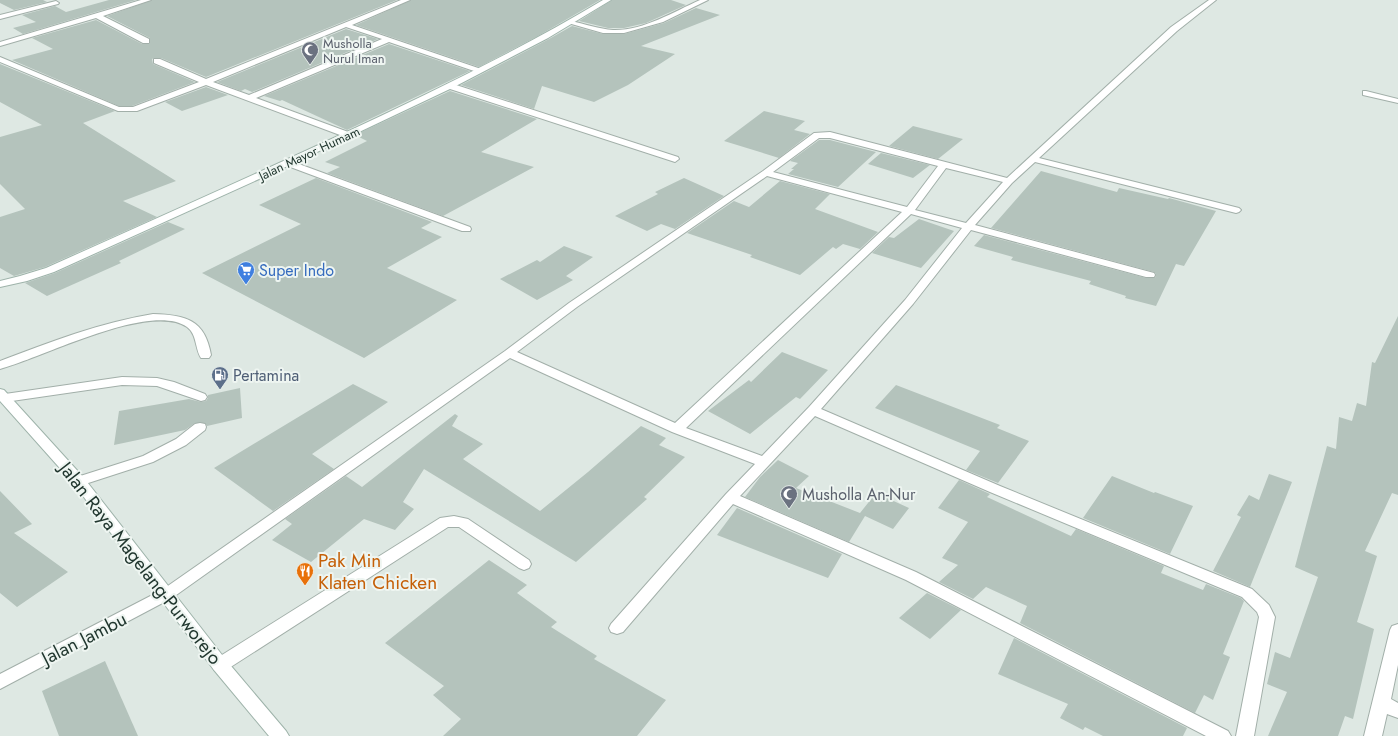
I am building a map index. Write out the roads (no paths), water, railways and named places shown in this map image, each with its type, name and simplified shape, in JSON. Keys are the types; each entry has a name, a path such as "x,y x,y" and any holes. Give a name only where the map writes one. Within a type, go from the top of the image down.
{"street":[{"path":"0,44 148,0"},
{"path":"383,0 396,3"},
{"path":"0,59 118,109 134,109 206,82 396,3 407,0"},
{"name":"Jalan Mayor Humam","path":"0,284 23,279 50,270 348,135 450,86 571,23 608,0"},
{"path":"688,0 702,1"},
{"path":"617,628 731,497 813,410 910,302 968,227 1009,181 1174,29 1213,0"},
{"path":"571,23 611,32 622,32 661,20 702,1"},
{"path":"0,17 56,3"},
{"path":"96,15 146,40"},
{"path":"346,25 480,70"},
{"path":"249,98 388,39"},
{"path":"157,61 206,82 348,135"},
{"path":"450,86 675,159"},
{"path":"1366,93 1398,101"},
{"name":"Jalan Jambu","path":"0,682 168,594 510,353 580,301 740,189 766,173 817,135 820,134 1009,181"},
{"path":"1032,159 1236,210"},
{"path":"288,163 466,229"},
{"path":"677,429 908,212 944,164"},
{"path":"766,173 908,212 1150,275"},
{"path":"0,365 103,327 152,318 172,319 185,322 191,326 204,344 205,355"},
{"path":"510,353 677,429 763,462"},
{"path":"2,395 122,381 157,382 170,385 201,397"},
{"name":"Jalan Raya Magelang-Purworejo","path":"2,395 79,481 144,568 168,594 220,665 280,736"},
{"path":"813,410 995,489 1248,593 1264,609 1267,616 1245,736"},
{"path":"79,481 148,459 181,442 200,427"},
{"path":"731,497 918,579 1222,736"},
{"path":"220,665 445,522 454,521 463,523 524,564"},
{"path":"1374,736 1398,630"},
{"path":"1382,703 1398,711"}],"place":[{"name":"Musholla Nurul Iman","path":"310,65"},
{"name":"Super Indo","path":"246,285"},
{"name":"Pertamina","path":"220,390"},
{"name":"Musholla An-Nur","path":"789,509"},
{"name":"Pak Min Klaten Chicken","path":"305,586"}]}
